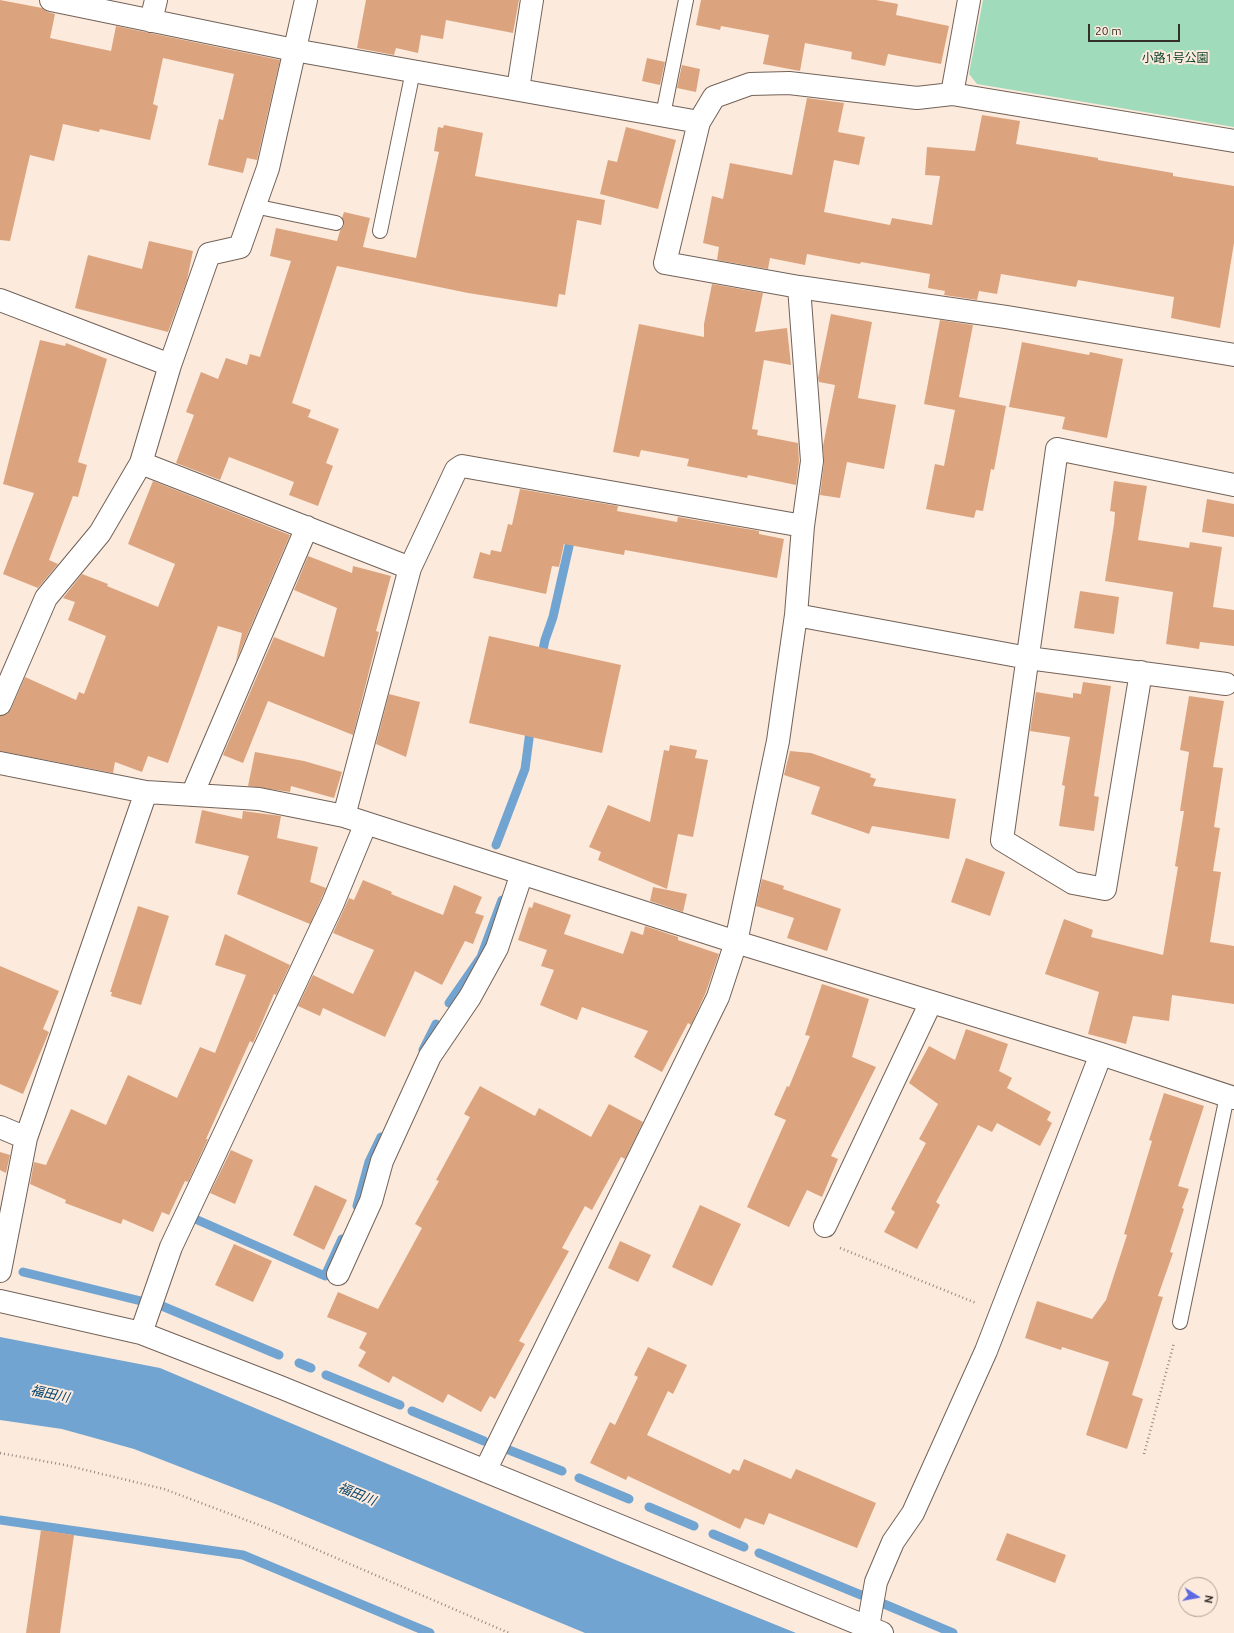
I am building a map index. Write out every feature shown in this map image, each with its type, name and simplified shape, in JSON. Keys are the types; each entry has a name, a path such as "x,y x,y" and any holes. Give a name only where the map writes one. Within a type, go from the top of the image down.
{"street":[{"path":"51,0 294,50 699,122"},
{"path":"151,21 156,0"},
{"path":"0,704 46,598 100,533 141,463 170,366 209,254 240,247 268,168 306,0"},
{"path":"518,89 532,0"},
{"path":"952,94 970,0"},
{"path":"1234,141 952,94 917,98 789,83 750,84 714,97 699,122 665,263 799,287 1006,317 1234,355"},
{"path":"485,1471 718,997 736,942 778,742 796,615 803,526 812,461 799,287"},
{"path":"0,300 170,366"},
{"path":"1141,672 1105,889 1073,883 1002,840 1058,449 1234,486"},
{"path":"141,463 410,568"},
{"path":"344,816 410,568 456,470 462,466 803,526"},
{"path":"192,794 307,527"},
{"path":"796,615 1028,658 1226,684"},
{"path":"0,763 146,792 259,799 344,816 736,942 1101,1054 1230,1097"},
{"path":"0,1271 26,1138 146,792"},
{"path":"141,1333 172,1247 333,903 366,823"},
{"path":"338,1274 371,1201 382,1162 430,1056 470,997 497,948 522,873"},
{"path":"825,1226 931,1002"},
{"path":"0,1301 141,1333 875,1630 876,1582 893,1542 913,1514 986,1351 1101,1054"},
{"path":"0,1127 26,1138"}],"lane":[{"path":"663,115 686,0"},
{"path":"380,231 413,71"},
{"path":"254,206 336,223"},
{"path":"1180,1322 1230,1097"}],"path":[{"path":"825,1226 818,1239 1001,1313"},
{"path":"1144,1454 1180,1322"},
{"path":"0,1453 65,1465 164,1489 267,1528 509,1633"}],"green space":[{"name":"小路1号公園","path":"983,0 1234,0 1234,127 977,84 969,74"}],"water":[{"name":"福田川","path":"0,1337 160,1368 618,1561 796,1633 585,1633 273,1503 134,1449 62,1429 0,1420"}],"building":[{"path":"0,0 42,8 55,14 50,38 111,51 116,26 280,60 257,160 247,158 243,173 208,165 219,119 223,120 234,74 163,58 153,104 158,106 150,140 100,129 99,132 63,124 54,161 30,155 10,241 0,240"},
{"path":"366,0 519,0 513,33 446,20 443,39 421,35 418,53 396,48 394,55 357,48"},
{"path":"701,0 876,0 898,4 896,15 949,26 941,64 888,54 885,66 851,59 852,52 805,43 800,71 763,64 769,35 721,26 720,30 696,25"},
{"path":"647,58 665,62 660,85 642,81"},
{"path":"682,65 700,69 696,92 677,88"},
{"path":"807,98 844,103 838,132 865,137 859,165 834,160 824,212 890,225 892,218 932,225 940,176 925,175 927,147 975,151 982,115 1020,121 1016,144 1098,158 1098,160 1173,173 1173,176 1234,186 1234,243 1220,328 1171,318 1174,297 1078,280 1076,287 1001,274 997,294 979,291 977,300 944,295 945,291 928,288 930,274 861,262 860,264 807,254 805,265 770,258 768,269 717,260 719,247 703,243 712,196 723,199 730,163 792,175"},
{"path":"444,125 483,133 475,176 605,200 601,225 577,220 565,295 559,294 557,307 468,293 337,266 292,403 311,410 308,417 339,429 326,463 333,466 318,506 289,495 294,482 229,457 220,480 176,463 194,415 186,412 201,372 218,379 226,358 247,365 250,354 260,357 291,261 270,256 276,228 337,241 340,231 344,225 342,218 344,212 370,218 363,247 416,258 439,152 434,151 438,127 443,128"},
{"path":"626,127 676,140 658,209 600,194 608,160 617,162"},
{"path":"149,241 193,251 187,280 168,332 75,308 88,255 142,269"},
{"path":"712,284 763,293 755,332 787,328 791,365 764,360 752,429 758,430 757,435 798,443 799,461 796,485 748,475 747,478 687,466 689,459 641,450 639,457 613,452 639,324 704,337 704,324"},
{"path":"831,314 872,322 858,398 896,405 884,469 847,462 840,498 820,495 824,463 823,446 835,385 819,382 818,378"},
{"path":"940,320 973,325 959,397 1006,406 994,470 991,469 983,511 976,510 974,518 926,509 935,464 944,466 955,410 924,404"},
{"path":"40,340 65,346 66,343 107,359 78,462 87,465 78,497 73,496 49,560 58,564 38,588 3,574 34,493 3,484"},
{"path":"1022,342 1089,355 1090,352 1123,359 1107,438 1062,429 1065,417 1009,407"},
{"path":"153,481 290,535 236,661 242,633 218,626 168,763 148,756 142,772 115,762 113,773 0,751 0,716 7,714 11,709 25,677 76,700 79,692 84,694 106,636 68,620 75,602 63,598 82,574 158,607 175,564 128,544"},
{"path":"1114,481 1147,486 1138,540 1189,548 1190,542 1222,547 1213,607 1234,610 1234,646 1200,642 1199,649 1166,644 1173,592 1105,581 1114,524 1115,512 1110,511"},
{"path":"520,489 618,506 617,511 677,522 678,517 759,531 759,534 784,539 777,578 625,550 624,555 564,544 559,567 552,566 546,594 473,578 480,552 490,555 491,550 501,552 508,524 512,525"},
{"path":"1207,499 1234,504 1234,537 1202,532"},
{"path":"308,556 352,573 353,566 391,576 376,631 379,632 353,735 268,701 243,763 223,755 274,637 324,657 337,608 294,590"},
{"path":"1080,591 1119,597 1114,634 1074,628"},
{"path":"489,636 621,665 602,753 469,723"},
{"path":"1083,682 1111,686 1094,796 1099,797 1094,831 1059,826 1065,786 1062,785 1070,737 1030,731 1036,692 1073,698 1073,693 1081,694"},
{"path":"389,694 420,702 406,757 376,744"},
{"path":"1189,696 1224,701 1213,767 1223,768 1214,827 1220,828 1213,871 1221,872 1210,942 1234,946 1234,1004 1172,995 1169,1021 1133,1016 1126,1044 1088,1034 1099,992 1045,974 1064,919 1093,930 1091,937 1163,955 1178,867 1175,866 1184,811 1180,811 1189,752 1180,750"},
{"path":"670,745 697,750 695,758 708,760 693,837 678,834 667,889 598,860 601,852 589,847 608,805 650,822 664,750 669,751"},
{"path":"790,751 811,753 871,774 870,777 876,779 873,786 956,799 949,839 872,826 869,834 811,814 820,787 784,775"},
{"path":"255,752 304,761 342,772 334,798 291,786 290,792 248,786"},
{"path":"202,810 242,819 243,811 281,816 277,838 318,847 310,882 326,888 310,924 237,894 249,856 195,843"},
{"path":"966,858 1005,872 990,916 951,902"},
{"path":"762,879 784,886 783,889 841,909 827,951 787,938 794,918 756,906"},
{"path":"363,880 392,892 391,894 443,915 454,885 482,897 475,913 484,916 473,944 465,941 442,985 415,971 385,1037 323,1008 320,1016 298,1006 313,975 353,994 374,950 333,933 349,898 354,900"},
{"path":"653,887 687,894 683,912 650,901"},
{"path":"534,902 571,915 564,934 623,954 631,931 643,935 645,926 678,937 678,940 719,954 706,992 691,1025 688,1023 662,1072 634,1057 648,1031 582,1007 577,1020 540,1005 554,970 541,966 547,950 518,940 529,907 532,908"},
{"path":"138,906 169,916 141,1005 111,996 112,992 110,992"},
{"path":"225,934 290,965 276,995 274,994 253,1043 250,1041 188,1182 185,1181 169,1215 162,1212 153,1232 123,1219 121,1224 65,1203 66,1200 30,1184 34,1162 46,1165 71,1109 106,1125 128,1075 177,1098 200,1047 215,1053 246,975 215,965"},
{"path":"0,966 59,991 43,1029 49,1032 23,1094 0,1084"},
{"path":"822,984 869,999 852,1057 876,1067 831,1156 838,1159 822,1197 807,1190 789,1227 747,1207 786,1120 774,1115 787,1086 789,1087 810,1036 805,1035"},
{"path":"966,1029 1008,1044 999,1071 1012,1078 1007,1088 1051,1112 1047,1120 1052,1123 1040,1146 997,1123 992,1132 978,1125 936,1202 940,1205 917,1249 884,1232 895,1212 891,1209 926,1143 919,1139 938,1104 909,1083 929,1046 955,1060"},
{"path":"480,1086 535,1116 539,1108 591,1137 609,1104 643,1122 625,1159 621,1157 592,1210 585,1206 562,1248 569,1251 519,1341 525,1344 495,1399 490,1396 481,1412 448,1394 443,1403 393,1376 389,1383 358,1366 366,1352 359,1348 367,1333 327,1317 338,1292 378,1309 422,1228 415,1224 439,1181 436,1180 470,1117 464,1114"},
{"path":"1164,1093 1204,1106 1178,1186 1189,1189 1182,1208 1184,1209 1170,1252 1173,1253 1158,1296 1163,1297 1132,1395 1143,1399 1127,1449 1086,1435 1109,1362 1062,1347 1061,1350 1025,1338 1037,1301 1092,1319 1106,1300 1127,1235 1124,1234 1152,1141 1149,1140"},
{"path":"231,1150 253,1160 235,1204 210,1193"},
{"path":"0,1152 10,1155 6,1173 0,1170"},
{"path":"315,1185 347,1200 324,1250 293,1235"},
{"path":"700,1205 741,1224 712,1286 672,1267"},
{"path":"620,1241 651,1255 638,1282 608,1268"},
{"path":"234,1244 272,1261 253,1302 215,1285"},
{"path":"648,1347 687,1365 673,1394 668,1391 647,1435 730,1474 733,1469 739,1471 744,1459 791,1479 796,1469 876,1503 857,1548 769,1513 764,1525 745,1518 740,1529 628,1476 626,1480 590,1463 610,1422 615,1425 638,1377 634,1375"},
{"path":"41,1530 74,1535 60,1633 26,1633"},
{"path":"1007,1533 1066,1555 1055,1583 996,1560"}],"waterway":[{"path":"541,659 545,640 553,617 572,533"},
{"path":"496,845 525,769 531,724"},
{"path":"449,1003 481,957 502,900"},
{"path":"423,1050 436,1024"},
{"path":"357,1206 369,1162 381,1137"},
{"path":"193,1218 325,1276 342,1239"},
{"path":"23,1272 141,1301"},
{"path":"162,1306 279,1355"},
{"path":"299,1363 311,1368"},
{"path":"326,1375 400,1405"},
{"path":"412,1411 484,1441"},
{"path":"509,1450 562,1471"},
{"path":"579,1478 629,1499"},
{"path":"649,1507 694,1526"},
{"path":"0,1520 243,1555 430,1633"},
{"path":"713,1534 744,1547"},
{"path":"759,1553 861,1595"},
{"path":"884,1604 953,1633"}]}
